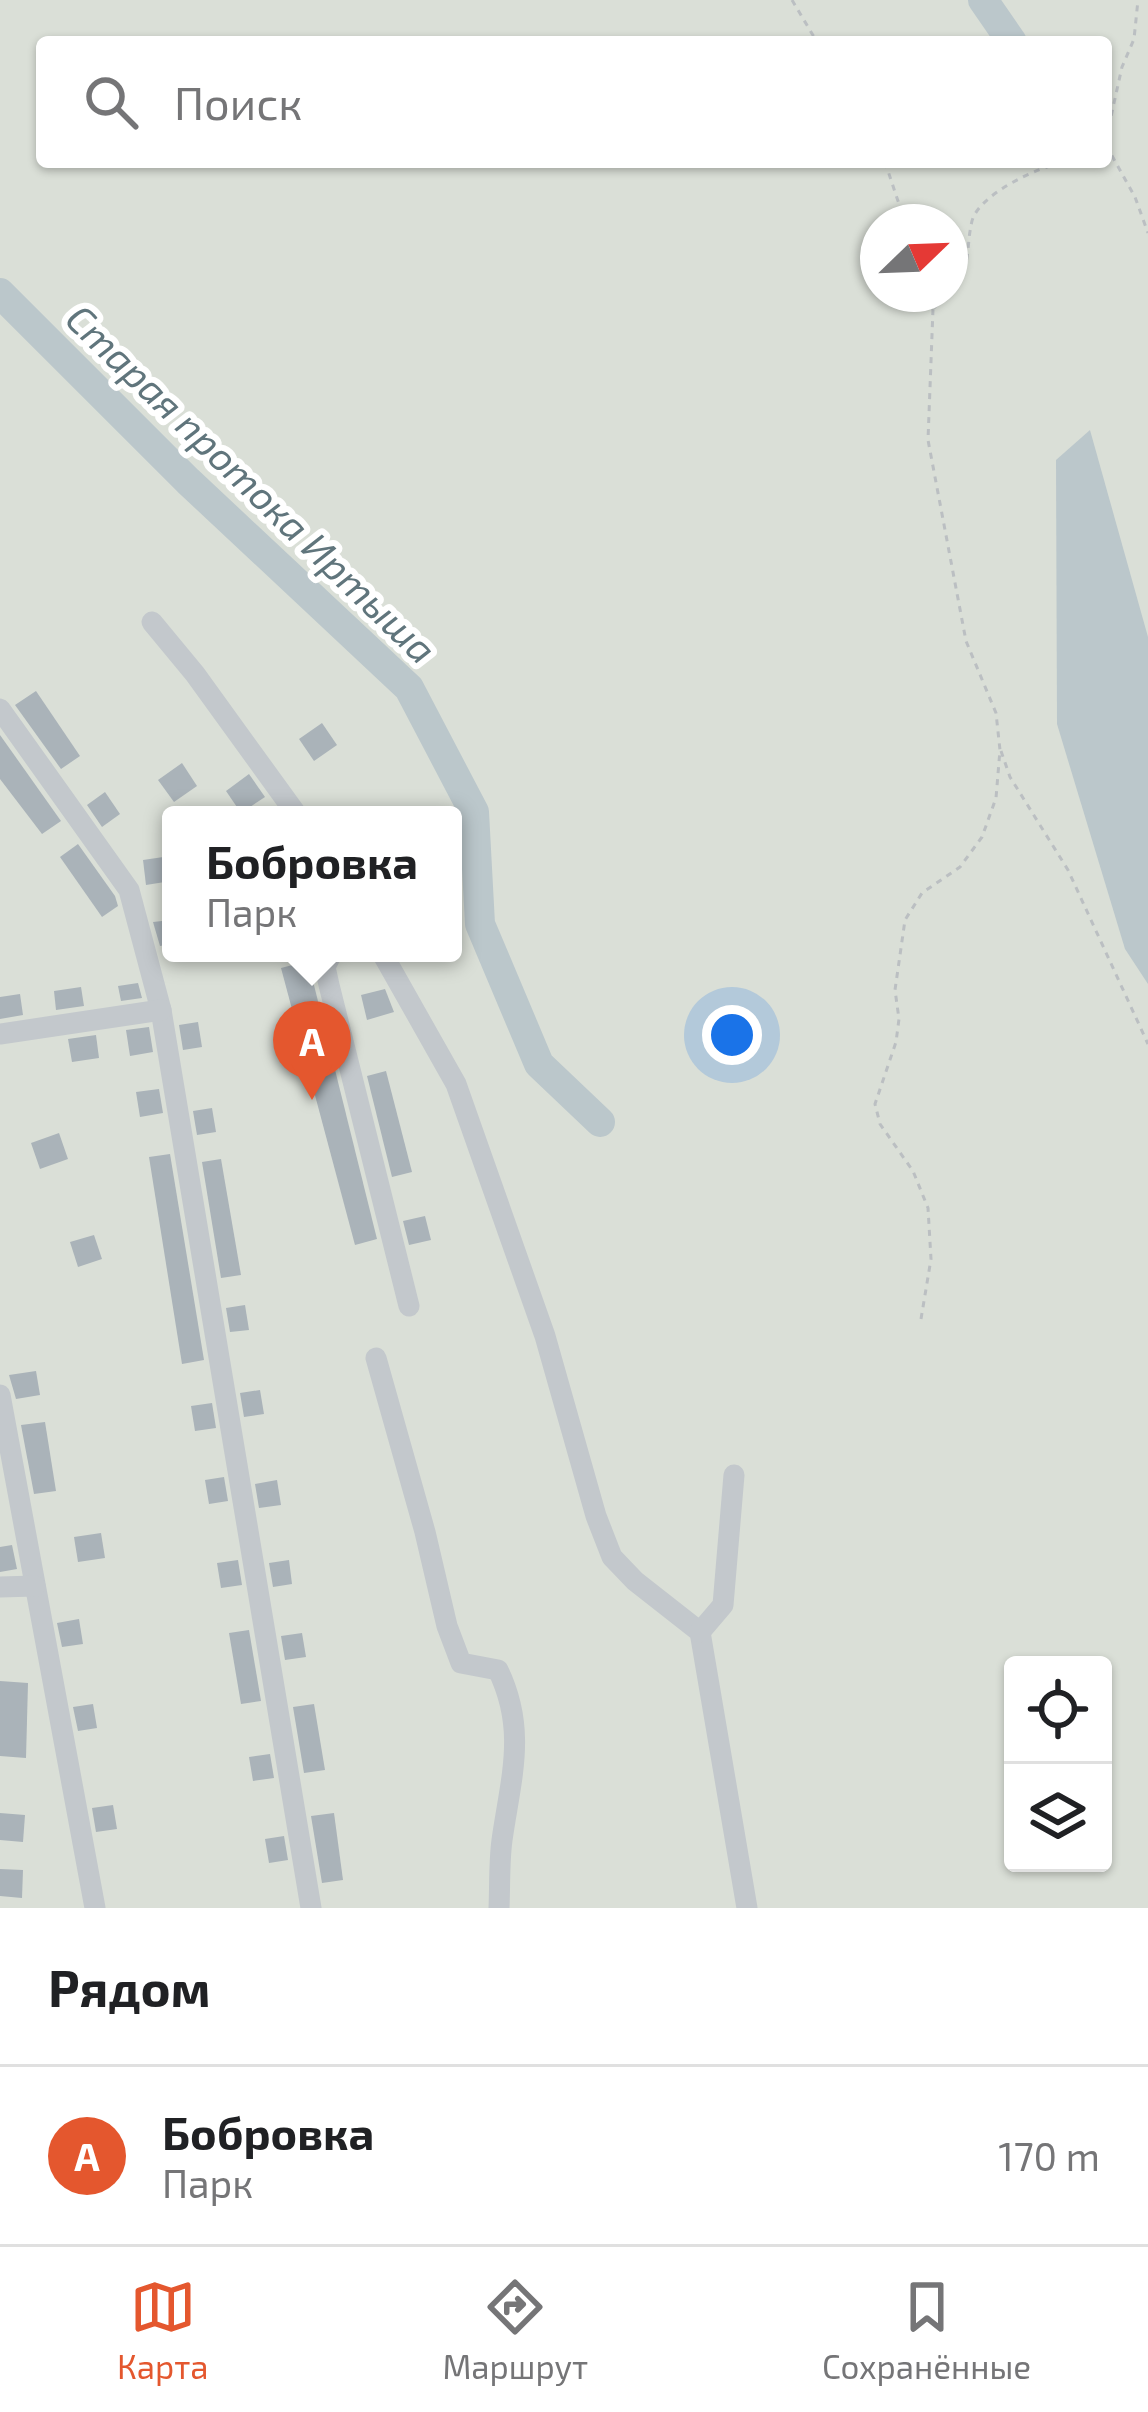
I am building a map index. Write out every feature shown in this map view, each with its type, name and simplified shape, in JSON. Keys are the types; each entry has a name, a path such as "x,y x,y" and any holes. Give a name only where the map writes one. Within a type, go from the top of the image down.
{"street":[{"path":"152,622 290,806"},
{"path":"0,709 129,890 161,1010 311,1908"},
{"path":"328,962 333,1004 409,1306"},
{"path":"387,962 456,1084 532,1296 612,1557 700,1632 748,1908"},
{"path":"0,1034 161,1010"},
{"path":"376,1358 446,1626 461,1663 498,1670 513,1701 512,1792 502,1843 499,1908"},
{"path":"0,1395 94,1908"},
{"path":"700,1632 723,1605 734,1475"},
{"path":"0,1600 1,1587 35,1586"}],"path":[{"path":"792,0 813,36"},
{"path":"1112,116 1134,39 1138,0"},
{"path":"1112,153 1136,196 1148,233"},
{"path":"887,168 899,204"},
{"path":"968,245 980,204 1038,168"},
{"path":"921,1319 931,1259 928,1208 913,1171 880,1124 875,1104 896,1042 895,990 905,920 922,893 960,867 982,837 996,798 1000,750 996,713 966,641 928,440 933,312"},
{"path":"1000,750 1010,777 1068,870 1148,1044"}],"shaded area":[{"path":"0,0 1148,0 1148,1908 0,1908"},
{"path":"1090,430 1148,637 1148,984 1125,949 1057,724 1056,460"}],"building":[{"path":"36,691 80,756 61,769 15,705"},
{"path":"322,723 337,745 314,761 299,739"},
{"path":"0,735 61,821 42,834 0,779"},
{"path":"182,763 197,786 174,802 158,780"},
{"path":"249,774 265,797 252,806 236,806 226,791"},
{"path":"105,792 120,814 102,827 87,805"},
{"path":"78,844 115,896 118,906 102,917 60,857"},
{"path":"162,857 162,882 146,885 143,860"},
{"path":"162,921 162,946 160,946 153,922"},
{"path":"308,962 377,1239 355,1245 281,968"},
{"path":"138,983 142,998 121,1001 118,986"},
{"path":"81,987 84,1006 56,1010 54,991"},
{"path":"385,989 394,1012 367,1020 361,995"},
{"path":"20,994 23,1015 0,1019 0,997"},
{"path":"198,1022 202,1047 183,1050 179,1025"},
{"path":"149,1027 153,1052 130,1056 126,1030"},
{"path":"96,1035 99,1058 72,1062 68,1039"},
{"path":"386,1071 412,1172 392,1177 367,1076"},
{"path":"159,1089 163,1113 140,1117 136,1092"},
{"path":"212,1108 216,1132 197,1135 193,1111"},
{"path":"59,1133 68,1159 40,1169 31,1143"},
{"path":"170,1154 204,1360 182,1364 149,1157"},
{"path":"221,1159 241,1275 221,1278 202,1162"},
{"path":"425,1216 431,1240 409,1245 403,1221"},
{"path":"94,1235 102,1259 78,1267 70,1242"},
{"path":"245,1305 249,1330 230,1332 226,1308"},
{"path":"36,1371 40,1395 16,1399 9,1375"},
{"path":"260,1390 264,1414 244,1417 240,1393"},
{"path":"212,1403 216,1428 195,1431 191,1406"},
{"path":"45,1422 56,1491 34,1494 21,1425"},
{"path":"224,1477 228,1501 209,1504 205,1480"},
{"path":"277,1480 281,1505 259,1508 255,1484"},
{"path":"101,1533 105,1558 78,1562 74,1537"},
{"path":"12,1545 17,1569 0,1572 0,1547"},
{"path":"238,1560 242,1585 221,1588 217,1563"},
{"path":"289,1560 292,1584 273,1587 269,1563"},
{"path":"79,1619 83,1644 62,1647 57,1623"},
{"path":"249,1630 261,1701 241,1704 229,1633"},
{"path":"302,1633 306,1657 285,1660 281,1636"},
{"path":"0,1681 28,1683 26,1758 0,1756"},
{"path":"93,1704 97,1728 78,1731 73,1707"},
{"path":"314,1704 325,1770 304,1773 293,1707"},
{"path":"270,1754 274,1778 253,1781 249,1757"},
{"path":"113,1805 117,1829 96,1832 92,1808"},
{"path":"0,1813 25,1815 23,1842 0,1840"},
{"path":"334,1813 343,1880 322,1883 311,1816"},
{"path":"284,1836 288,1860 269,1863 265,1839"},
{"path":"0,1869 23,1870 22,1898 0,1896"}],"waterway":[{"name":"Старая протока Иртыша","path":"983,0 1008,36"},
{"name":"Старая протока Иртыша","path":"0,293 188,481 409,688 474,812 480,924 539,1064 600,1122"}],"place":[{"name":"Бобровка","path":"312,1100"}]}
